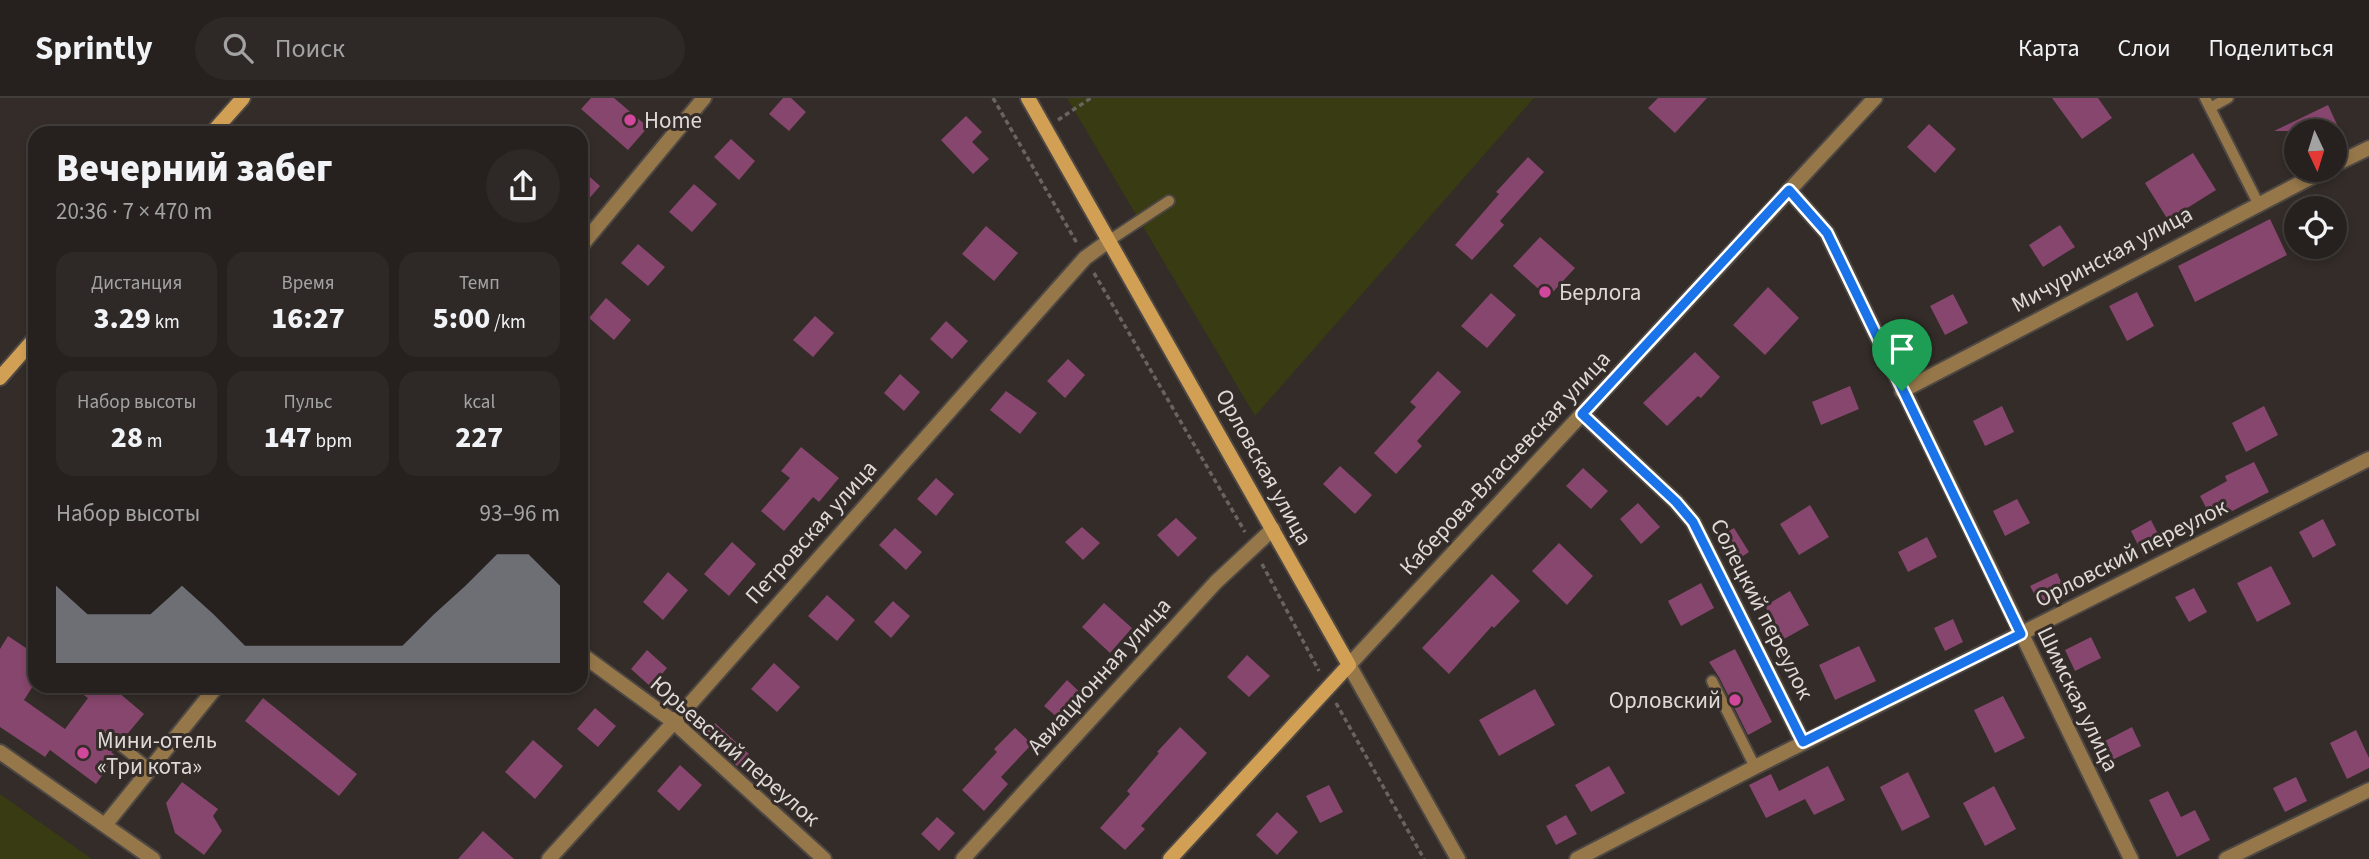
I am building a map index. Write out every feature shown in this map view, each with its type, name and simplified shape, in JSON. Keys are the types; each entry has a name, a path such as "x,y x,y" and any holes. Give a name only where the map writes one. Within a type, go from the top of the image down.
{"main road":[{"path":"218,126 243,98"},
{"name":"Орловская улица","path":"1028,98 1349,665"},
{"path":"0,378 28,346"},
{"name":"Каберова-Власьевская улица","path":"1170,859 1349,665"}],"street":[{"path":"588,238 704,98"},
{"name":"Каберова-Власьевская улица","path":"1349,665 1789,190 1868,100"},
{"path":"2347,159 2369,148"},
{"name":"Мичуринская улица","path":"1902,391 2301,182"},
{"name":"Шимская улица","path":"1789,190 1827,233 2131,859"},
{"name":"Петровская улица","path":"550,859 1085,258 1110,240"},
{"name":"Солецкий переулок","path":"1582,414 1676,502 1693,522 1803,742"},
{"name":"Орловский переулок","path":"1577,859 1755,766 2369,459"},
{"name":"Авиационная улица","path":"963,859 1206,592 1273,529"},
{"name":"Юрьевский переулок","path":"588,659 674,722 824,859"},
{"name":"Орловская улица","path":"1349,665 1458,859"},
{"path":"105,825 211,693"},
{"path":"0,752 153,859"},
{"path":"2226,859 2369,790"}],"lane":[{"path":"2228,98 2207,103 2258,203"},
{"path":"1110,240 1169,201"},
{"path":"1712,681 1755,766"},
{"path":"115,741 150,769"}],"path":[{"path":"993,98 1254,547 1328,688 1424,859"},
{"path":"1046,128 1091,98"}],"green space":[{"path":"1067,98 1534,98 1255,416"},
{"path":"0,794 92,859 0,859"}],"building":[{"path":"591,98 614,98 648,127 628,150 581,109"},
{"path":"783,98 791,98 806,112 789,131 769,114"},
{"path":"1658,98 1707,98 1675,133 1648,108"},
{"path":"2052,98 2098,98 2112,118 2082,139"},
{"path":"2328,105 2334,119 2299,119"},
{"path":"966,116 982,132 972,142 989,159 973,174 941,140"},
{"path":"1929,124 1956,149 1935,173 1907,147"},
{"path":"731,139 755,161 739,180 714,157"},
{"path":"2193,153 2216,190 2168,220 2145,183"},
{"path":"1528,157 1544,172 1500,221 1504,225 1472,260 1455,245 1499,194 1496,192"},
{"path":"588,175 600,186 588,200"},
{"path":"694,184 717,204 692,232 669,212"},
{"path":"2270,219 2284,249 2284,257 2195,302 2178,266"},
{"path":"2060,225 2075,247 2043,267 2029,245"},
{"path":"986,226 1018,253 994,281 962,254"},
{"path":"1540,237 1575,268 1551,294 1543,293 1513,266"},
{"path":"638,244 665,267 648,286 621,263"},
{"path":"1768,287 1799,318 1765,355 1733,325"},
{"path":"2137,292 2154,326 2127,341 2109,306"},
{"path":"1491,293 1516,315 1487,348 1461,326"},
{"path":"1953,294 1968,323 1945,335 1930,306"},
{"path":"606,298 631,320 614,340 589,318"},
{"path":"815,316 834,333 813,357 793,340"},
{"path":"946,321 968,341 952,359 930,339"},
{"path":"1695,352 1720,377 1701,398 1698,396 1667,426 1643,403"},
{"path":"1068,359 1085,375 1065,398 1047,381"},
{"path":"1438,371 1461,392 1417,441 1422,446 1396,474 1374,453 1416,407 1410,402"},
{"path":"900,374 920,392 904,411 884,393"},
{"path":"1850,386 1859,409 1821,425 1812,402"},
{"path":"1006,391 1037,413 1020,434 990,410"},
{"path":"2002,406 2014,432 1985,446 1973,421"},
{"path":"2264,406 2278,435 2246,452 2232,423"},
{"path":"801,447 839,478 819,502 813,497 784,531 761,511 790,478 781,471"},
{"path":"2254,462 2269,492 2213,521 2200,496 2227,481 2225,476"},
{"path":"1340,466 1372,495 1355,514 1323,484"},
{"path":"1583,468 1608,491 1591,509 1566,486"},
{"path":"936,478 954,494 936,516 917,499"},
{"path":"2017,499 2030,523 2005,536 1993,511"},
{"path":"1638,503 1660,527 1641,544 1620,519"},
{"path":"1810,505 1829,537 1799,555 1780,524"},
{"path":"1176,518 1197,538 1178,557 1157,535"},
{"path":"2323,519 2336,545 2313,558 2299,532"},
{"path":"2151,520 2164,546 2144,557 2131,531"},
{"path":"1082,527 1100,543 1083,560 1065,542"},
{"path":"895,528 922,552 906,570 879,545"},
{"path":"1734,528 1749,552 1731,564 1715,539"},
{"path":"1927,537 1937,557 1908,572 1898,552"},
{"path":"732,542 756,564 729,596 704,574"},
{"path":"1559,543 1593,576 1567,605 1532,571"},
{"path":"2271,566 2291,604 2257,622 2237,583"},
{"path":"668,572 688,590 663,620 643,602"},
{"path":"2057,573 2065,590 2039,603 2030,586"},
{"path":"1492,574 1520,601 1494,628 1492,626 1449,674 1422,648"},
{"path":"1701,583 1714,608 1681,626 1668,601"},
{"path":"2194,588 2207,612 2189,622 2175,597"},
{"path":"1790,591 1809,625 1784,639 1765,606"},
{"path":"827,595 855,620 837,641 808,616"},
{"path":"893,601 910,616 891,638 874,622"},
{"path":"1104,603 1132,628 1110,653 1082,627"},
{"path":"1953,619 1963,642 1945,651 1934,628"},
{"path":"8,636 28,649 29,693 24,700 65,729 88,698 81,693 119,693 144,714 124,738 116,733 108,737 108,744 114,750 111,752 116,756 96,784 50,750 45,757 0,727 0,649"},
{"path":"2091,637 2101,658 2075,671 2065,650"},
{"path":"1859,646 1876,681 1835,700 1819,665"},
{"path":"1735,649 1772,722 1748,735 1709,662"},
{"path":"647,650 667,668 651,687 631,669"},
{"path":"1247,655 1270,676 1249,697 1227,677"},
{"path":"774,663 800,687 777,712 751,689"},
{"path":"1067,680 1086,698 1064,723 1044,706"},
{"path":"1535,689 1555,725 1499,756 1479,720"},
{"path":"2003,696 2025,738 1995,753 1974,710"},
{"path":"263,698 357,774 339,796 245,721"},
{"path":"595,708 616,726 598,747 577,729"},
{"path":"715,723 749,754 737,766 703,735"},
{"path":"1180,727 1207,753 1141,826 1145,829 1125,850 1100,828 1130,794 1127,791 1159,753 1157,752"},
{"path":"2132,727 2141,746 2112,760 2103,742"},
{"path":"1015,728 1032,744 1001,777 1008,784 984,811 962,790 997,752 994,749"},
{"path":"2356,730 2369,758 2369,768 2347,779 2330,743"},
{"path":"533,740 563,766 535,799 505,772"},
{"path":"680,765 702,785 679,811 657,791"},
{"path":"1609,766 1625,793 1591,812 1575,785"},
{"path":"1828,766 1845,800 1814,815 1805,799 1766,818 1749,785 1771,774 1779,791"},
{"path":"1908,772 1930,817 1902,831 1880,787"},
{"path":"2296,777 2307,801 2285,812 2273,788"},
{"path":"182,782 218,809 213,816 222,831 204,855 175,833 166,803"},
{"path":"1329,785 1343,812 1320,823 1306,796"},
{"path":"1994,786 2016,829 1985,846 1963,803"},
{"path":"2168,791 2181,817 2195,810 2210,840 2177,857 2149,800"},
{"path":"1277,812 1298,832 1277,855 1256,835"},
{"path":"1566,815 1577,834 1556,845 1546,826"},
{"path":"937,817 955,833 939,851 921,834"},
{"path":"483,831 514,859 458,859"}],"place":[{"name":"Home","path":"630,120"},
{"name":"Берлога","path":"1545,292"},
{"name":"Орловский","path":"1735,700"},
{"name":"Мини-отель «Три кота»","path":"83,753"}],"route":[{"path":"1789,190 1827,233 1902,391 2021,634 1803,742 1693,522 1676,502 1582,414 1789,190"}]}
